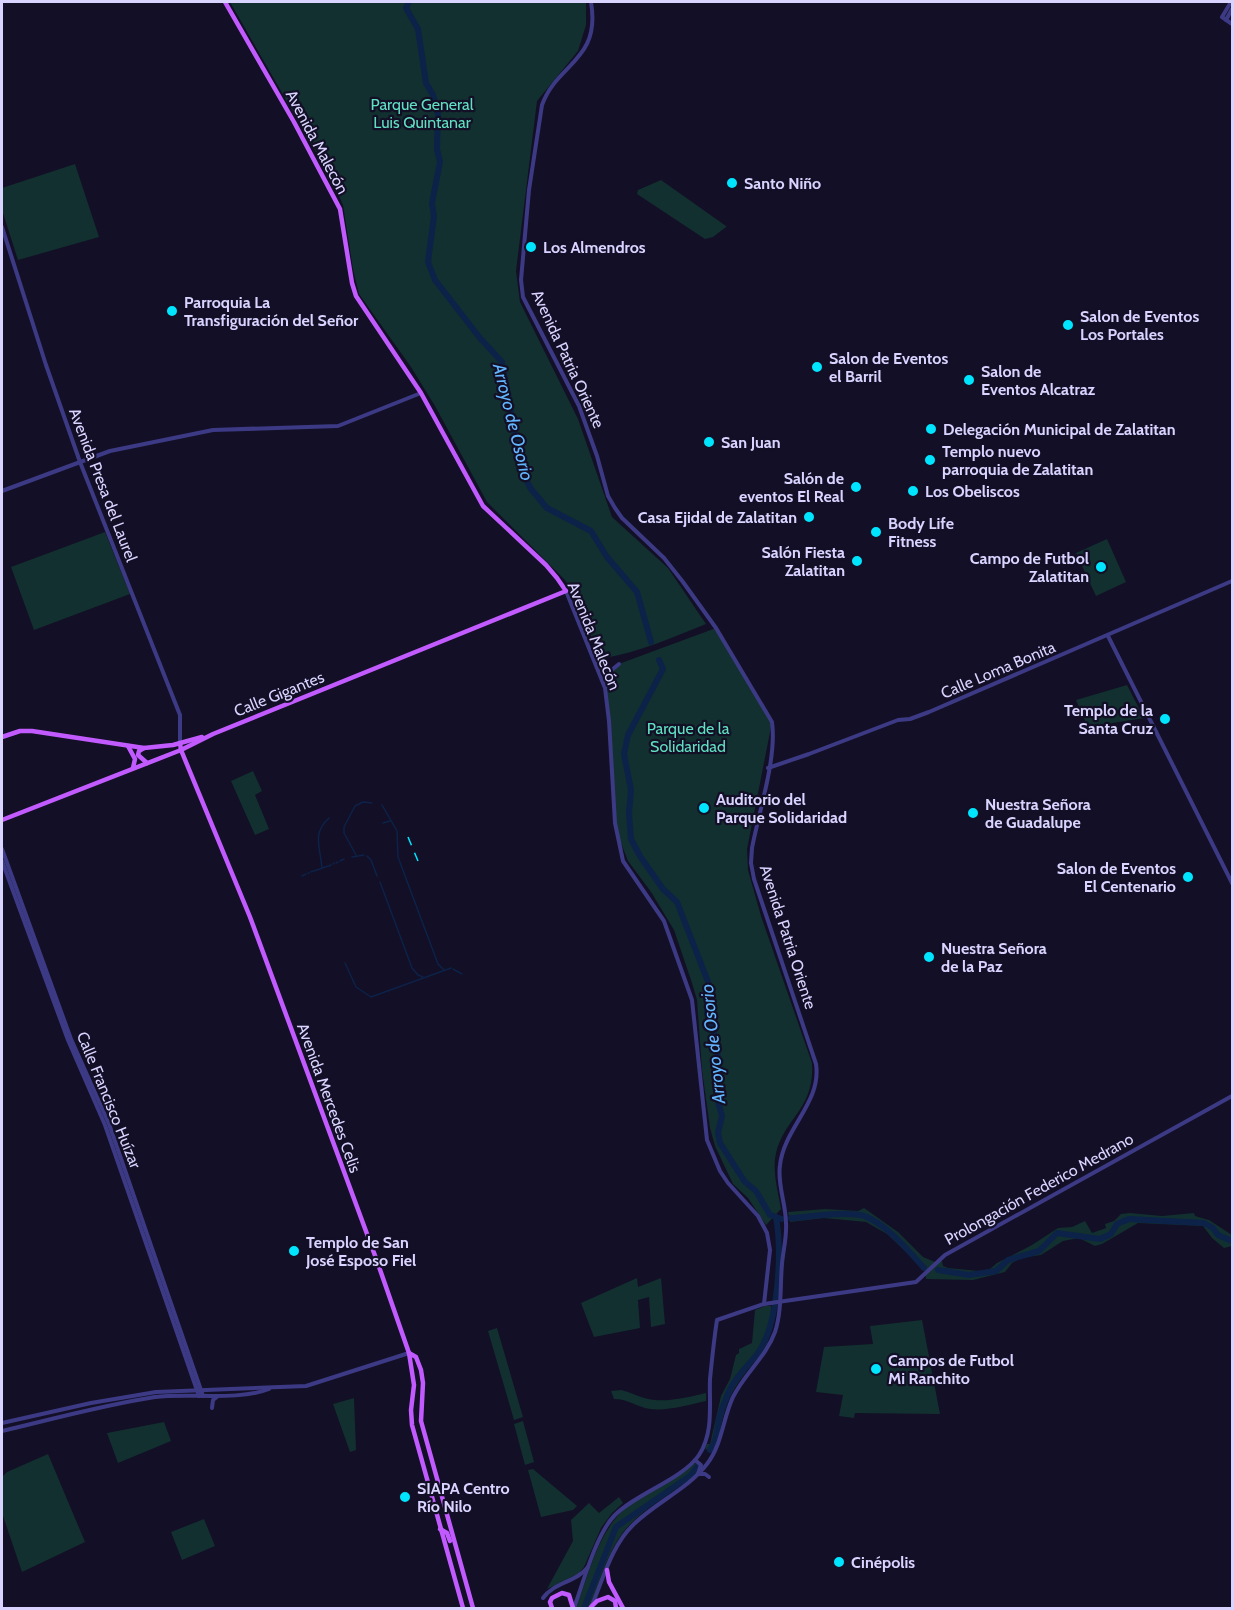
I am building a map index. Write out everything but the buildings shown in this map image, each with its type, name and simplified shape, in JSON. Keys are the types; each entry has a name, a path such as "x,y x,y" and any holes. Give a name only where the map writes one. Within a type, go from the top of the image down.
{"main road":[{"name":"Avenida Malecón","path":"225,2 294,122 340,209 356,296 422,393 483,506 546,566 566,591"},
{"name":"Calle Gigantes","path":"2,820 181,750 213,734 566,591"},
{"path":"2,737 20,731 32,731 144,748 180,743 213,734"},
{"name":"Avenida Presa del Laurel","path":"180,743 181,750"},
{"path":"128,746 135,759 133,768"},
{"path":"144,748 139,751 138,755 147,763"},
{"name":"Avenida Mercedes Celis","path":"181,750 225,852 412,1361 414,1385 412,1425 463,1608"},
{"name":"Avenida Mercedes Celis","path":"409,1353 416,1357 422,1370 421,1421 473,1608"},
{"path":"440,1529 447,1533 459,1563"},
{"path":"607,1570 609,1582 623,1608"},
{"path":"552,1608 550,1600 560,1593 568,1596 573,1608"},
{"path":"591,1607 597,1601 608,1597 615,1601 616,1608"}],"street":[{"name":"Avenida Patria Oriente","path":"591,2 593,22 585,49 548,93 542,105 528,200 521,280 523,297 579,406 608,496 615,508 622,518 664,558 683,582 716,628 772,722 774,734 751,863 754,879 814,1056 818,1076 812,1094 789,1136 779,1167 786,1224 777,1326 770,1345 743,1380 733,1398 709,1462 698,1474 633,1524 621,1540 591,1607"},
{"path":"1224,19 1232,2"},
{"path":"1224,19 1233,9"},
{"path":"1224,19 1233,24"},
{"name":"Avenida Presa del Laurel","path":"2,227 80,462 180,716 180,743"},
{"path":"2,491 110,451 213,430 338,426 422,393"},
{"name":"Calle Loma Bonita","path":"768,768 898,720 910,719 929,712 1233,581"},
{"name":"Avenida Malecón","path":"566,591 604,688 609,721 615,823 623,861 664,921 693,1000 704,1123 710,1148 729,1183 758,1216 767,1233 770,1250 766,1304"},
{"path":"1108,636 1233,883"},
{"path":"604,688 608,674 619,664"},
{"name":"Calle Francisco Huízar","path":"2,849 71,1039 109,1124 199,1394"},
{"name":"Calle Francisco Huízar","path":"2,861 68,1040 105,1125 199,1394"},
{"name":"Prolongación Federico Medrano","path":"702,1447 708,1433 710,1419 710,1382 717,1320 766,1304 909,1284 921,1280 945,1255 1233,1096"},
{"path":"2,1431 93,1408 157,1397 253,1387 306,1386 409,1353"},
{"path":"2,1423 91,1403 156,1392 219,1395 264,1391 271,1388"},
{"path":"212,1408 213,1401 219,1395"},
{"path":"573,1608 606,1525 614,1516 632,1501 678,1473 694,1460 702,1447 706,1453 714,1452"},
{"path":"694,1460 701,1466 698,1474 705,1474 709,1477"},
{"path":"543,1598 551,1590 580,1575 592,1561"}],"green space":[{"name":"Parque General Luis Quintanar","path":"230,2 586,2 586,25 578,51 537,101 516,271 520,302 578,419 612,517 668,568 706,624 631,652 605,658 597,652 576,599 565,580 487,502 411,367 359,294 343,205 333,182"},
{"path":"75,164 99,237 18,260 2,210 2,188"},
{"path":"661,180 726,227 713,237 705,239 637,194 638,190"},
{"path":"105,532 130,594 34,630 11,567"},
{"name":"Campo de Futbol Zalatitan","path":"1107,539 1126,582 1096,596 1076,553"},
{"name":"Parque de la Solidaridad","path":"716,628 772,722 747,849 748,870 761,916 812,1063 809,1091 780,1141 776,1153 775,1174 781,1209 766,1225 748,1198 733,1184 715,1146 710,1128 702,1070 697,1000 692,983 674,930 651,892 628,861 616,830 605,688 608,673 616,665"},
{"path":"1127,685 1144,718 1088,727 1076,700"},
{"path":"253,771 262,791 255,795 269,829 255,835 231,781"},
{"path":"864,1208 898,1232 923,1257 935,1262 942,1261 943,1266 948,1268 979,1271 990,1269 1058,1228 1072,1227 1085,1221 1092,1233 1106,1228 1105,1224 1114,1221 1121,1214 1130,1213 1162,1216 1194,1213 1195,1216 1209,1220 1232,1235 1232,1246 1224,1248 1203,1226 1138,1223 1095,1246 1079,1238 1063,1241 1041,1255 1021,1258 1012,1263 1005,1272 973,1280 926,1279 925,1270 887,1234 866,1222 824,1218 790,1222 788,1212 825,1209 858,1211"},
{"path":"637,1278 638,1287 661,1278 665,1324 651,1327 649,1297 638,1300 640,1328 594,1337 581,1303"},
{"path":"771,1306 771,1313 774,1314 767,1341 733,1392 716,1441 709,1452 705,1448 707,1444 710,1444 721,1396 730,1379 736,1355 739,1349 752,1343 755,1310"},
{"name":"Campos de Futbol Mi Ranchito","path":"922,1320 940,1414 855,1413 854,1418 839,1416 843,1395 816,1392 824,1347 873,1344 870,1326"},
{"path":"497,1328 523,1417 514,1420 488,1331"},
{"path":"621,1390 655,1400 677,1399 706,1393 706,1401 671,1408 650,1409 614,1399 611,1391"},
{"path":"354,1398 356,1450 350,1452 333,1404"},
{"path":"523,1421 534,1462 525,1465 514,1424"},
{"path":"164,1422 171,1441 118,1463 107,1433"},
{"path":"48,1454 85,1542 22,1572 2,1513 2,1477 7,1472"},
{"path":"695,1463 699,1466 698,1473 650,1507 624,1531 608,1558 589,1608 576,1608 596,1553 609,1527 618,1516 636,1500"},
{"path":"533,1469 577,1506 573,1510 541,1517 528,1470"},
{"path":"619,1497 623,1503 601,1528 584,1567 578,1574 547,1589 573,1541 571,1520 589,1503 599,1513"},
{"path":"204,1519 215,1546 182,1560 171,1532"}],"waterway":[{"name":"Arroyo de Osorio","path":"409,2 406,8 418,29 426,83 433,95 438,114 437,149 440,162 432,203 434,216 428,262 435,280 480,338 502,362 523,474 531,489 547,508 591,531 607,557 637,592 651,642"},
{"name":"Arroyo de Osorio","path":"659,660 663,669 628,735 624,754 631,790 629,813 631,839 663,889 677,902 710,987 707,1013 716,1039 719,1070 718,1101 722,1116 718,1133 720,1143 745,1182 756,1191 770,1215 782,1219"},
{"path":"356,855 344,833 344,827 355,806 363,802 372,803"},
{"path":"382,805 397,831 398,857 438,964 444,970"},
{"path":"322,868 319,835 320,829 329,818"},
{"path":"383,823 390,821"},
{"path":"352,857 364,855"},
{"path":"367,856 377,876"},
{"path":"340,861 344,859"},
{"path":"314,871 331,865"},
{"path":"302,876 306,874"},
{"path":"380,882 412,968 423,977"},
{"path":"345,963 356,987 371,997 451,968"},
{"path":"453,969 462,974"},
{"path":"791,1218 842,1214 867,1217 891,1233 924,1268"},
{"path":"710,1450 715,1442 721,1412 730,1389 758,1353 771,1324 775,1306 779,1249 776,1217"},
{"path":"938,1270 969,1275 996,1271 1008,1260 1039,1251 1057,1233 1100,1239 1111,1234 1117,1224 1129,1219 1204,1223 1213,1228 1218,1235 1232,1241"},
{"path":"584,1608 616,1527 690,1476 697,1467"}],"railway":[{"path":"408,837 418,861"}],"place":[{"name":"Santo Niño","path":"732,183"},
{"name":"Los Almendros","path":"531,247"},
{"name":"Parroquia La Transfiguración del Señor","path":"172,311"},
{"name":"Salon de Eventos Los Portales","path":"1068,325"},
{"name":"Salon de Eventos el Barril","path":"817,367"},
{"name":"Salon de Eventos Alcatraz","path":"969,380"},
{"name":"Delegación Municipal de Zalatitan","path":"931,429"},
{"name":"San Juan","path":"709,442"},
{"name":"Templo nuevo parroquia de Zalatitan","path":"930,460"},
{"name":"Salón de eventos El Real","path":"856,487"},
{"name":"Los Obeliscos","path":"913,491"},
{"name":"Casa Ejidal de Zalatitan","path":"809,517"},
{"name":"Body Life Fitness","path":"876,532"},
{"name":"Salón Fiesta Zalatitan","path":"857,561"},
{"name":"Campo de Futbol Zalatitan","path":"1101,567"},
{"name":"Templo de la Santa Cruz","path":"1165,719"},
{"name":"Auditorio del Parque Solidaridad","path":"704,808"},
{"name":"Nuestra Señora de Guadalupe","path":"973,813"},
{"name":"Salon de Eventos El Centenario","path":"1188,877"},
{"name":"Nuestra Señora de la Paz","path":"929,957"},
{"name":"Templo de San José Esposo Fiel","path":"294,1251"},
{"name":"Campos de Futbol Mi Ranchito","path":"876,1369"},
{"name":"SIAPA Centro Río Nilo","path":"405,1497"},
{"name":"Cinépolis","path":"839,1562"}]}
